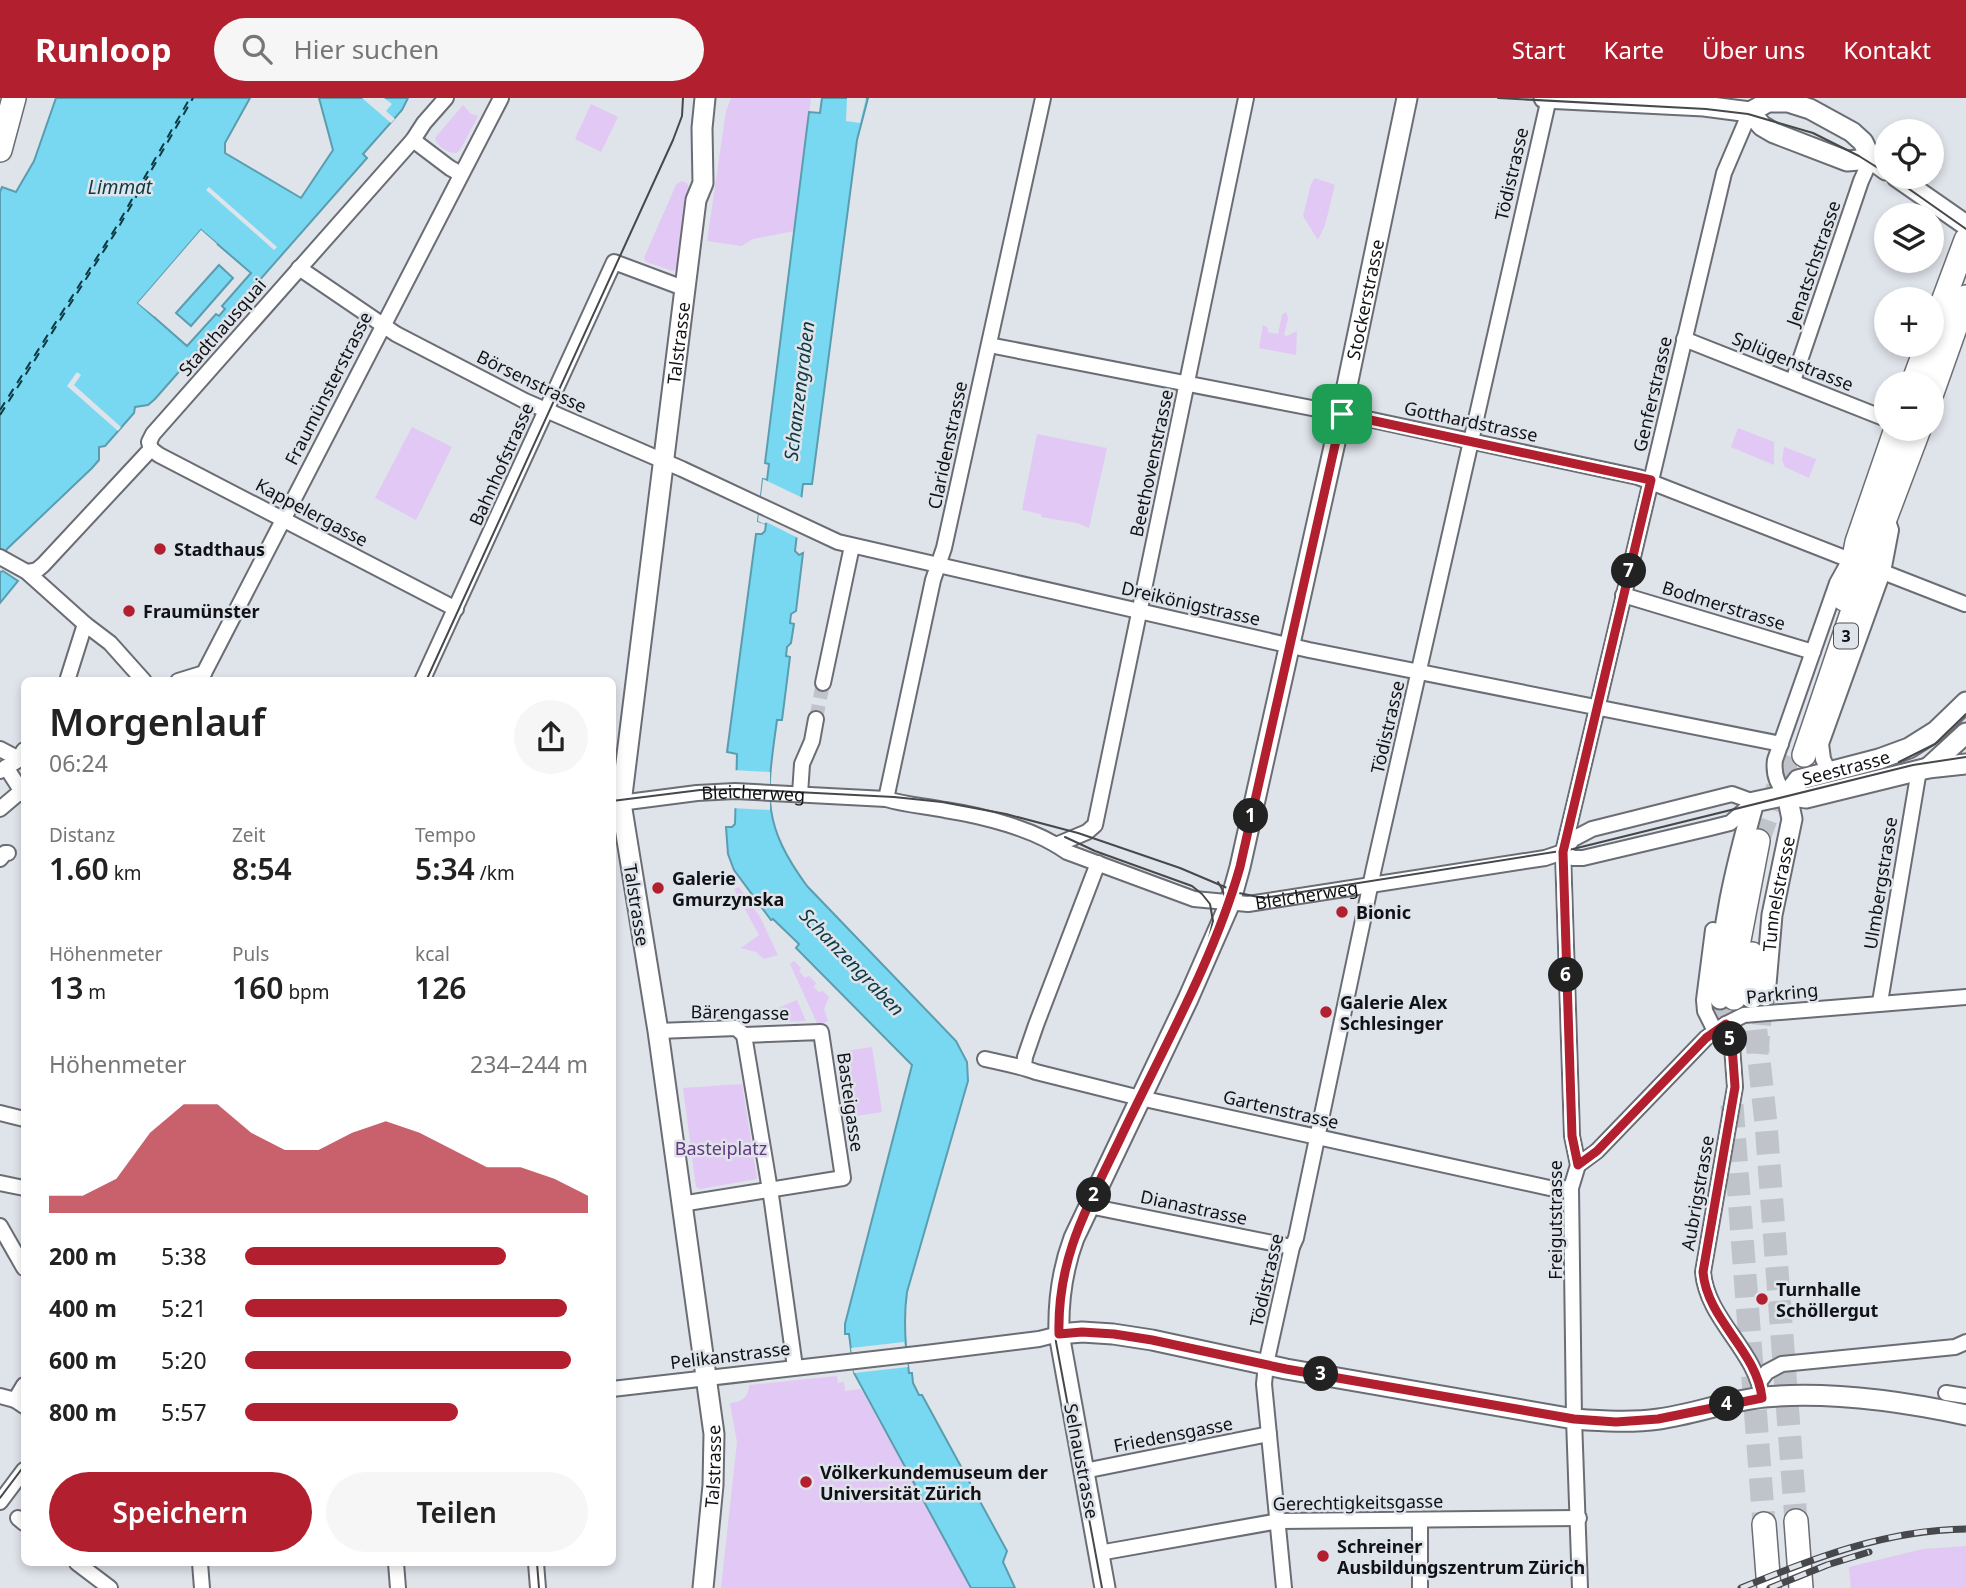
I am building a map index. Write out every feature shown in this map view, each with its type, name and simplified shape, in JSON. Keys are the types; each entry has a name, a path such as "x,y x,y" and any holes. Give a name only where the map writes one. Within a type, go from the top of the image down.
{"main road":[{"path":"0,150 15,98"},
{"path":"1944,299 1966,240"},
{"path":"1940,371 1966,297"},
{"name":"3","path":"1791,752 1849,584 1852,557 1892,441"},
{"name":"3","path":"1791,752 1915,441"},
{"name":"Tunnelstrasse","path":"1743,997 1739,940 1748,883 1766,840"},
{"path":"1796,1521 1801,1588"},
{"path":"1764,1524 1769,1588"}],"street":[{"name":"Stadthausquai","path":"27,572 44,565 151,449 149,442 153,433 414,140 446,98"},
{"name":"Fraumünsterstrasse","path":"205,677 283,518 501,98"},
{"name":"Talstrasse","path":"703,1588 715,1447 658,1031 617,804 696,200 703,183 702,128 705,98"},
{"name":"Claridenstrasse","path":"887,799 933,580 939,565 1043,98"},
{"name":"Beethovenstrasse","path":"1056,845 1087,832 1095,825 1246,98"},
{"name":"Stockerstrasse","path":"1059,1334 1063,1274 1074,1238 1188,999 1230,903 1342,414 1407,98"},
{"path":"1546,98 1704,106 1788,102 1810,108 1852,132 1874,157"},
{"name":"Tödistrasse","path":"1284,1588 1269,1434 1266,1364 1546,98"},
{"path":"1755,105 1762,126 1774,133 1847,161 1874,164"},
{"name":"Genferstrasse","path":"1563,852 1724,173 1755,105"},
{"path":"414,140 461,174"},
{"name":"Jenatschstrasse","path":"1794,381 1861,181 1874,169"},
{"path":"1914,189 1966,226"},
{"name":"Bahnhofstrasse","path":"424,677 614,262 686,289"},
{"name":"Börsenstrasse","path":"299,268 382,325 547,411 663,460 802,526"},
{"name":"Splügenstrasse","path":"1684,339 1874,414"},
{"name":"Gotthardstrasse","path":"989,345 1299,405 1651,480 1852,557"},
{"name":"Kappelergasse","path":"151,449 456,609"},
{"path":"1829,772 1823,759 1821,744 1883,572 1891,530 1887,516"},
{"name":"Dreikönigstrasse","path":"802,526 852,546 1290,646 1596,708 1791,752"},
{"path":"823,683 852,546"},
{"path":"1787,794 1774,774 1775,760 1791,752 1812,652 1837,583 1852,557"},
{"path":"3,558 27,572 85,625 118,650 141,677"},
{"path":"1883,572 1965,604"},
{"name":"Bodmerstrasse","path":"1623,595 1812,652"},
{"path":"68,677 85,625"},
{"name":"Seestrasse","path":"1966,702 1957,722 1909,748 1798,780 1787,794 1806,799 1924,769 1966,733"},
{"path":"800,794 802,764 812,741 816,719"},
{"path":"0,749 21,755"},
{"path":"21,756 3,769 21,793"},
{"path":"1924,769 1966,764"},
{"name":"Ulmbergstrasse","path":"1880,1002 1924,769"},
{"name":"Bleicherweg","path":"617,804 698,793 729,792 887,799 1002,823 1067,852 1194,899 1248,904 1545,858 1563,852 1573,839 1592,829 1732,794 1754,802"},
{"name":"Bleicherweg","path":"1563,852 1573,858 1583,858 1730,823 1754,802 1787,794"},
{"name":"Tunnelstrasse","path":"1743,997 1772,915 1792,819 1787,794"},
{"path":"0,809 21,795"},
{"path":"1743,997 1722,958 1736,871 1754,802"},
{"name":"Freigutstrasse","path":"1563,852 1572,1136 1578,1165 1571,1188 1574,1419 1580,1588"},
{"path":"1024,1066 1024,1057 1098,863"},
{"name":"Aubrigstrasse","path":"1713,930 1705,1011 1720,1027 1732,1046 1735,1087 1703,1272 1704,1282 1710,1301 1761,1390"},
{"name":"Parkring","path":"1578,1165 1597,1151 1720,1027 1744,1015 1966,997"},
{"name":"Bärengasse","path":"658,1031 736,1028 744,1035 821,1032"},
{"name":"Basteigasse","path":"769,1190 843,1178 821,1032"},
{"path":"744,1035 795,1367"},
{"name":"Gartenstrasse","path":"985,1059 1016,1067 1024,1066 1036,1072 1140,1098 1422,1161 1537,1186 1571,1188"},
{"path":"0,1113 21,1118"},
{"path":"0,1184 21,1188"},
{"path":"681,1204 769,1190"},
{"name":"Dianastrasse","path":"1088,1206 1292,1247"},
{"path":"0,1226 21,1263"},
{"path":"1059,1334 1114,1334 1574,1419 1616,1422 1658,1419 1761,1390 1843,1397 1966,1415"},
{"name":"Pelikanstrasse","path":"616,1388 1039,1339 1059,1334"},
{"name":"Selnaustrasse","path":"1059,1334 1105,1588"},
{"path":"1761,1390 1767,1372 1782,1364 1955,1347 1966,1342"},
{"path":"1946,1393 1966,1396"},
{"path":"0,1396 20,1403"},
{"name":"Friedensgasse","path":"1084,1471 1269,1434"},
{"path":"0,1502 21,1474"},
{"name":"Gerechtigkeitsgasse","path":"1099,1553 1279,1521 1579,1518"},
{"path":"1420,1520 1420,1588"},
{"path":"81,1566 110,1588"},
{"path":"200,1566 202,1588"},
{"path":"396,1566 398,1588"},
{"path":"536,1566 538,1588"}],"green space":[{"path":"731,98 811,98 794,231 753,239 741,246 707,241 726,111"},
{"path":"591,104 618,117 601,152 575,139"},
{"path":"463,105 471,114 478,116 460,150 457,153 450,152 441,147 435,138"},
{"path":"1315,178 1335,185 1325,225 1318,240 1303,216"},
{"path":"681,181 687,183 689,189 679,265 673,271 646,262 644,258 676,185"},
{"path":"1286,312 1288,318 1284,335 1297,331 1296,355 1259,348 1263,325 1268,328 1268,332 1278,334 1282,315"},
{"path":"412,427 452,447 416,520 375,498"},
{"path":"1738,428 1774,442 1774,465 1731,447"},
{"path":"1037,434 1107,448 1089,528 1022,510"},
{"path":"1784,447 1816,459 1809,478 1785,467 1782,460"},
{"path":"739,887 760,917 778,955 764,959 756,952 741,948 759,935 734,889"},
{"path":"794,961 805,978 809,976 816,983 814,987 829,997 824,1009 828,1021 818,1025 790,964"},
{"path":"797,1000 806,1021 758,1022 757,1017"},
{"path":"872,1047 882,1112 850,1117 839,1052"},
{"name":"Basteiplatz","path":"742,1084 757,1179 700,1189 696,1187 683,1088"},
{"path":"837,1376 838,1383 844,1382 845,1391 861,1389 971,1588 721,1588 737,1442 730,1403 744,1398 749,1385"},
{"path":"1966,1546 1966,1588 1851,1588 1849,1567 1923,1549"}],"water":[{"name":"Limmat","path":"56,98 250,98 225,143 225,153 301,198 333,150 319,98 408,98 402,110 363,154 367,158 155,399 148,405 135,407 134,413 105,446 99,447 99,460 92,468 7,549 0,561 0,192 2,187 16,192 34,161","holes":["201,230 251,273 222,306 225,309 219,316 216,314 187,346 138,303"]},
{"name":"Schanzengraben","path":"822,98 868,98 857,140 812,484 803,484 795,551 799,555 803,553 796,611 791,614 790,623 794,624 791,643 787,647 786,656 790,657 782,720 777,720 773,746 771,807 781,843 807,886 956,1041 967,1062 968,1081 907,1292 906,1352 909,1373 912,1373 919,1395 922,1395 1007,1551 1003,1562 1015,1588 971,1588 854,1373 849,1334 845,1334 845,1324 912,1065 796,948 799,944 771,920 734,870 728,854 726,827 735,824 737,754 727,752 756,534 765,531 766,524 758,521 763,479 767,480 769,464 765,463 809,112 820,113"},
{"path":"219,265 233,278 191,326 176,313"},
{"path":"3,571 18,581 0,603 0,572"}],"pier":[{"path":"362,98 384,98 392,104 386,111 395,119 391,123"},
{"path":"847,98 866,98 860,123 846,121"},
{"path":"209,187 277,247 274,250 206,190"},
{"path":"201,230 217,244 215,246 202,235 143,302 156,314 154,316 138,303"},
{"path":"77,372 81,375 74,385 121,427 118,431 67,386"},
{"path":"763,479 805,499 800,539 766,522 764,524 758,521"},
{"path":"732,770 770,772 770,810 731,808"},
{"path":"904,1342 908,1367 854,1373 851,1348"}],"ferry route":[{"path":"0,410 115,229 190,98"},
{"path":"0,415 117,230 193,98"}],"tunnel":[{"path":"816,719 823,683"},
{"path":"1758,841 1789,756"},
{"path":"1752,996 1766,1124 1796,1521"},
{"path":"1759,1054 1764,996"},
{"path":"1720,999 1728,1043"},
{"path":"1732,1105 1764,1524"}],"tram line":[{"path":"428,677 673,140 682,116 683,98"},
{"path":"1498,98 1706,109 1748,114 1813,133 1874,165"},
{"path":"1909,189 1966,229"},
{"path":"1899,762 1935,744 1966,714"},
{"path":"616,800 700,790 735,789 942,802 1006,814 1078,833 1180,868 1239,893 1263,898 1573,849 1913,765 1966,757"},
{"path":"1065,837 1095,851 1192,886 1210,904 1213,921 1199,965 1071,1238 1058,1289 1056,1342 1102,1588"},
{"path":"1215,944 1226,913 1223,890 1218,882"},
{"path":"0,1498 21,1470"},
{"path":"537,1566 539,1588"}],"railway":[{"path":"1741,1588 1823,1556 1879,1540 1907,1534 1966,1529"},
{"path":"1770,1588 1827,1565 1869,1552"}],"place":[{"name":"Stadthaus","path":"160,549"},
{"name":"Fraumünster","path":"129,611"},
{"name":"Galerie Gmurzynska","path":"658,888"},
{"name":"Bionic","path":"1342,912"},
{"name":"Galerie Alex Schlesinger","path":"1326,1012"},
{"name":"Turnhalle Schöllergut","path":"1762,1299"},
{"name":"Völkerkundemuseum der Universität Zürich","path":"806,1482"},
{"name":"Schreiner Ausbildungszentrum Zürich","path":"1323,1556"}],"route":[{"path":"1342,414 1651,480 1563,852 1567,1041 1573,1148 1578,1165 1597,1151 1706,1038 1726,1024 1732,1046 1735,1087 1703,1272 1710,1301 1760,1381 1762,1398 1658,1419 1616,1422 1574,1419 1286,1369 1152,1340 1114,1334 1059,1334 1060,1289 1074,1238 1188,999 1230,903 1342,414"}]}
